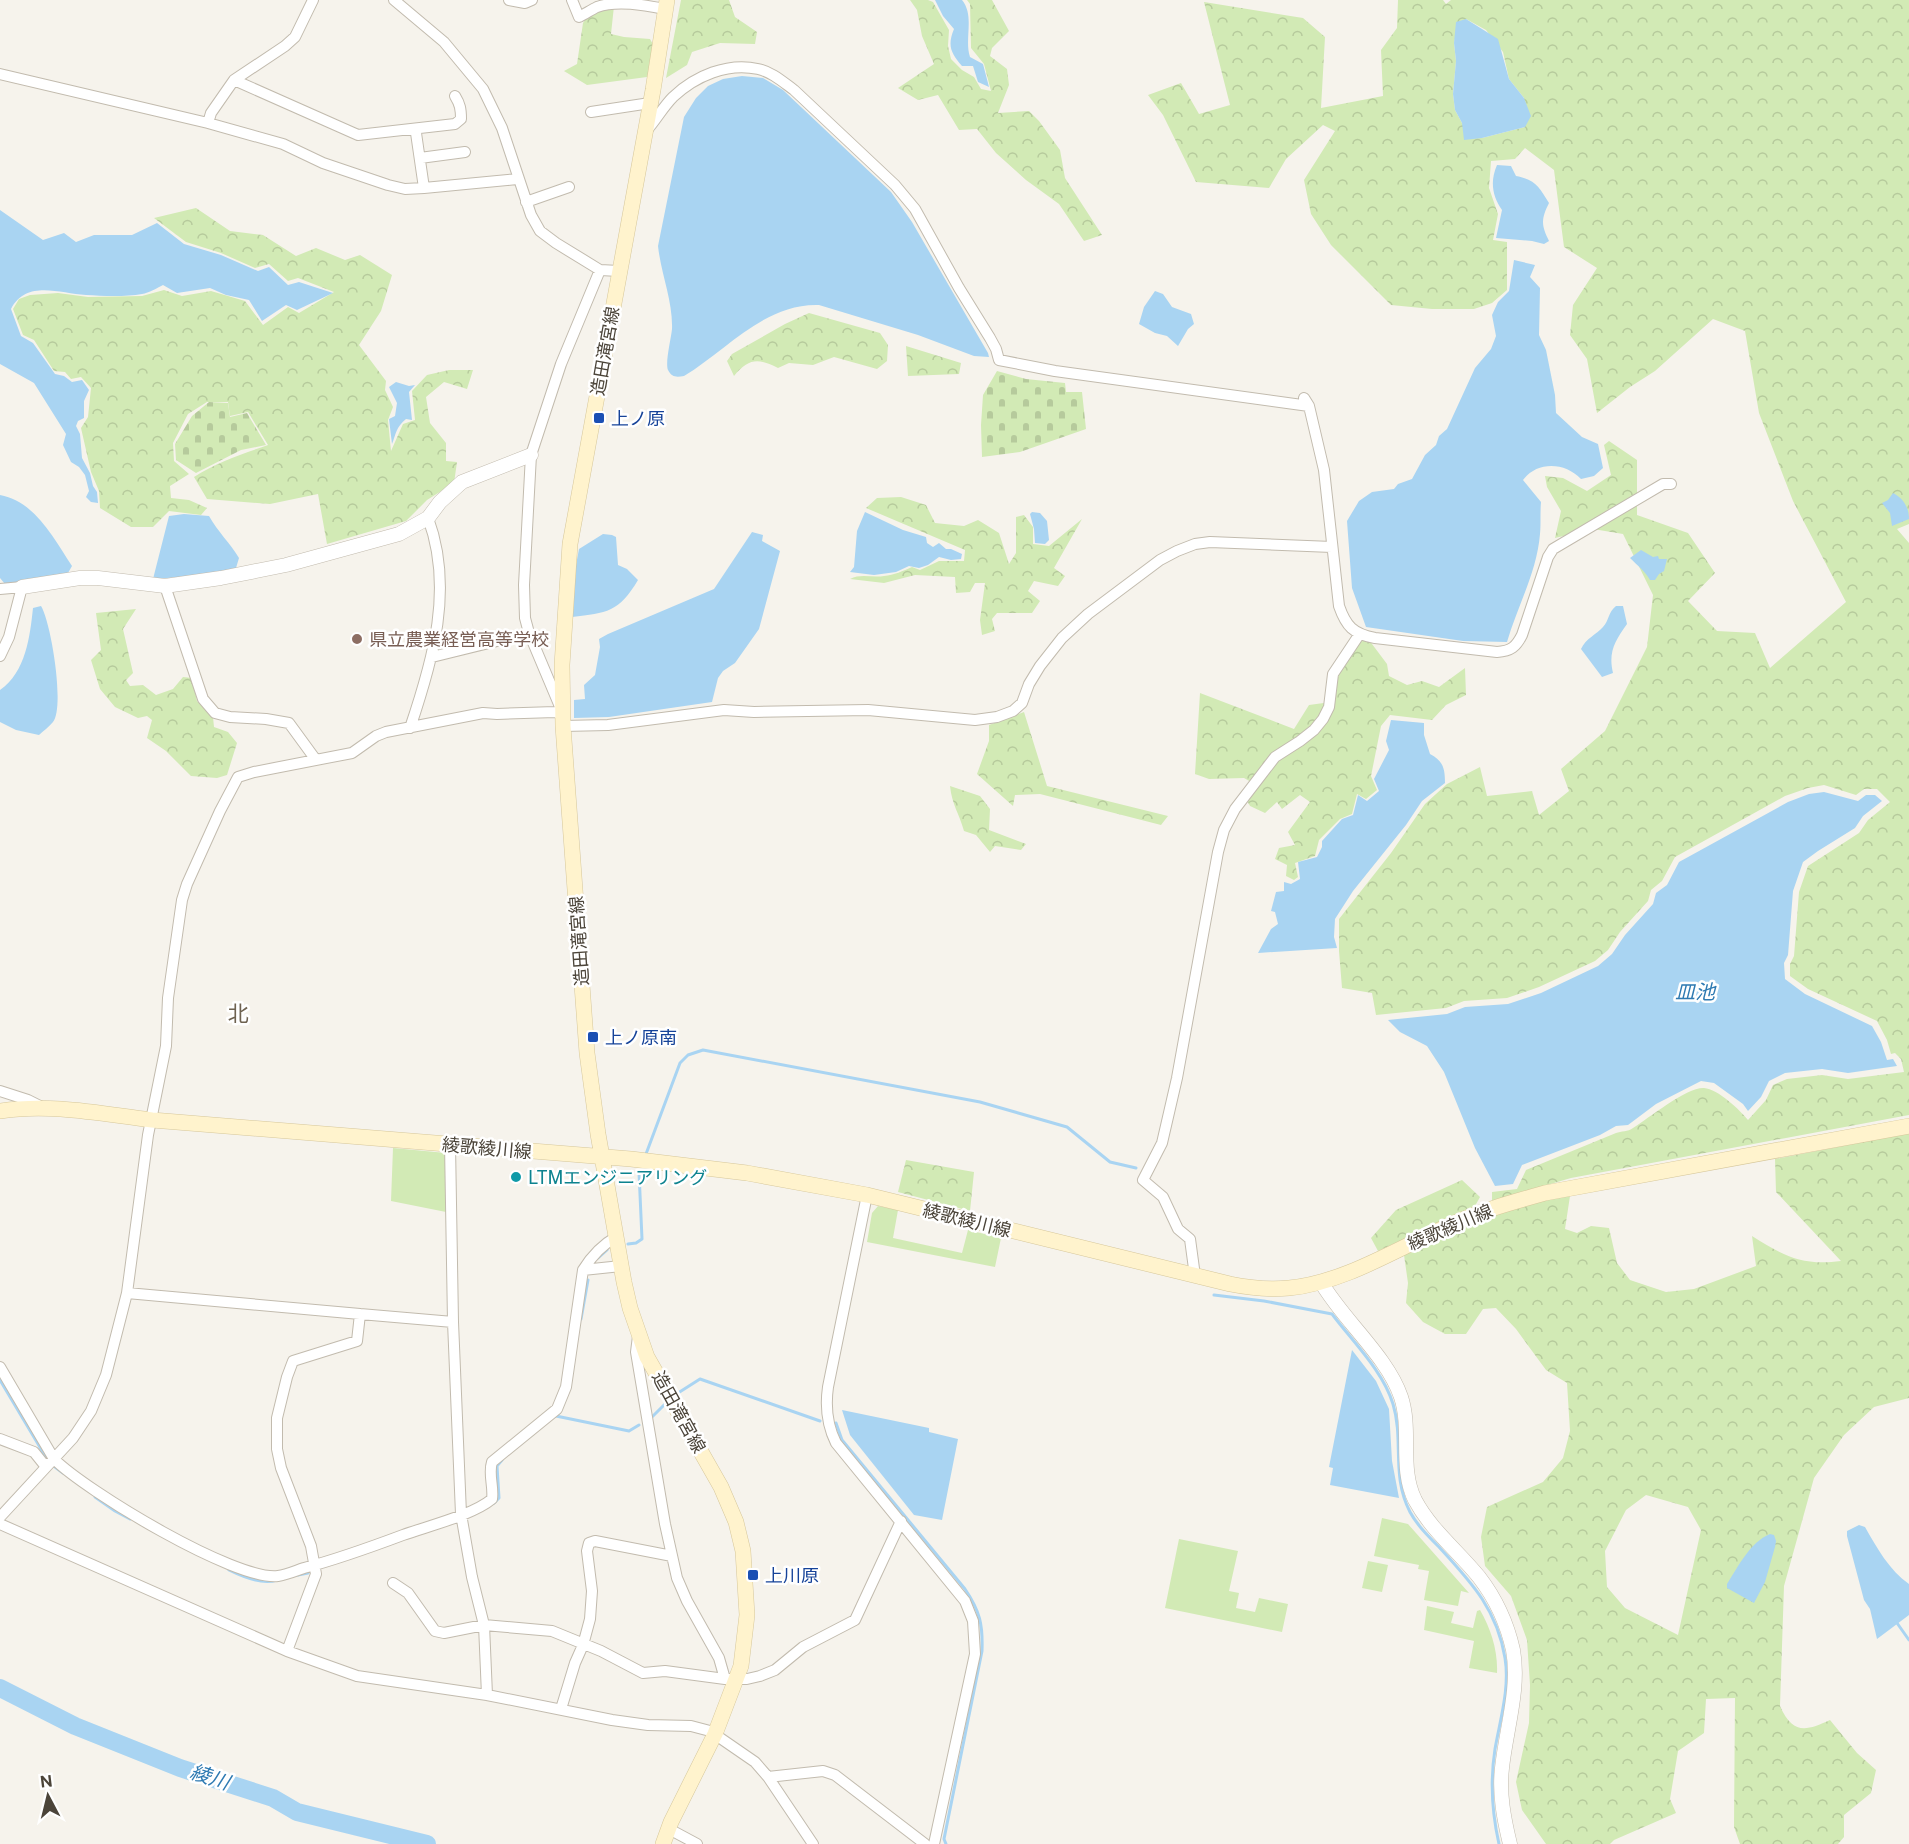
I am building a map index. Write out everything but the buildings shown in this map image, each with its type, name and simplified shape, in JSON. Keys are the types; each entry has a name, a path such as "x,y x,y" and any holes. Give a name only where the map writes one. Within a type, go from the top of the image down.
{"main road":[{"name":"造田滝宮線","path":"666,5 570,544 562,653 563,720 586,1046 621,1266 638,1333 648,1357 721,1488 736,1522 743,1551 747,1615 745,1647 731,1679 715,1734 668,1833"},
{"name":"綾歌綾川線","path":"3,1110 42,1108 152,1120 602,1157 736,1172 867,1196 1195,1276 1230,1284 1272,1289 1321,1282 1451,1224 1545,1193 1909,1126"}],"street":[{"path":"208,123 211,113 234,80 295,37 313,0"},
{"path":"394,0 444,42 483,89 502,128 525,202 540,231 600,270 620,271"},
{"path":"512,0 525,3 532,0"},
{"path":"572,0 579,17 598,6 615,3 666,5"},
{"path":"644,132 673,97 709,73 724,68 759,69 777,77 794,90 895,185 915,209 990,338 999,360 1067,372 1306,402 1324,470 1339,606 1343,619 1359,635 1497,652 1509,651 1518,645 1548,557 1553,549 1663,484 1671,484"},
{"path":"0,74 208,123 283,144 324,163 405,189 517,179"},
{"path":"234,80 358,135 455,124 460,119 461,113 460,104 455,96"},
{"path":"591,112 650,103"},
{"path":"416,133 424,188"},
{"path":"420,158 465,152"},
{"path":"525,202 569,187"},
{"path":"563,720 525,618 524,585 531,455 561,364 600,270"},
{"path":"0,589 89,578 165,586 286,565 399,534 428,518 440,502 462,482 531,455"},
{"path":"410,728 432,657 441,588 439,559 428,518"},
{"path":"0,1517 73,1438 92,1411 106,1375 127,1293 148,1135 166,1046 168,998 182,900 220,811 238,777 352,753 376,736 386,732 483,713 555,712 563,720 608,725 724,710 793,712 868,710 975,720 997,717 1013,711 1022,703 1029,684 1040,666 1062,638 1116,593 1160,560 1177,551 1195,544 1210,542 1332,547"},
{"path":"165,586 203,699 215,714 289,723 316,760"},
{"path":"0,656 9,637 22,587"},
{"path":"432,657 529,633"},
{"path":"1195,1276 1190,1239 1178,1229 1163,1197 1143,1180 1162,1143 1181,1054 1218,852 1224,830 1235,808 1275,757 1307,736 1323,719 1329,707 1334,674 1359,635"},
{"path":"0,1091 28,1100 42,1108"},
{"path":"3,1110 12,1095"},
{"path":"450,1144 453,1322 461,1514 472,1577 484,1625 487,1695"},
{"path":"867,1196 828,1387 827,1414 830,1430 836,1443 965,1601 973,1621 975,1654 934,1844"},
{"path":"0,1439 34,1452 126,1510 229,1565 257,1575 277,1576 315,1566 461,1514 487,1504 492,1499 490,1468 492,1462 557,1409 566,1388 583,1270 589,1259 616,1238"},
{"path":"583,1270 621,1266"},
{"path":"1321,1282 1383,1364 1401,1397 1405,1414 1406,1465 1414,1498 1426,1518 1478,1577 1496,1602 1507,1627 1513,1653 1515,1678 1502,1769 1501,1795 1510,1844"},
{"path":"127,1293 453,1322"},
{"path":"287,1651 313,1582 315,1566 311,1546 281,1468 277,1449 278,1418 286,1377 293,1361 357,1341 360,1314"},
{"path":"638,1333 636,1353 677,1578 687,1601 731,1679"},
{"path":"0,1367 50,1463"},
{"path":"393,1582 408,1593 435,1631 444,1633 484,1625 552,1632 602,1652 643,1673 665,1671 731,1679 760,1676 775,1670 803,1647 855,1620 901,1521"},
{"path":"0,1524 287,1651 357,1676 487,1695 612,1720 648,1725 691,1726 715,1734 755,1762 768,1777 813,1844"},
{"path":"561,1709 590,1619 592,1591 587,1551 589,1542 595,1541 672,1556"},
{"path":"768,1777 823,1771 835,1775 925,1844"},
{"path":"668,1833 697,1844"}],"green space":[{"path":"681,0 729,0 735,17 757,32 755,44 720,43 692,52 687,65 666,78"},
{"path":"910,0 933,2 949,30 948,46 951,59 962,70 974,77 981,89 991,91 984,64 971,48 970,4 967,0 992,0 1009,31 992,48 990,56 1007,69 1009,85 998,113 1029,111 1039,121 1060,150 1065,178 1102,235 1084,241 1059,204 1026,180 996,153 977,129 959,130 938,95 918,100 898,88 934,64 922,36 917,10"},
{"path":"1398,0 1443,0 1446,4 1451,0 1909,0 1909,524 1897,529 1909,543 1909,1115 1571,1178 1492,1201 1492,1192 1517,1189 1526,1170 1616,1133 1627,1131 1688,1092 1697,1089 1704,1088 1716,1092 1748,1120 1766,1100 1773,1085 1787,1079 1822,1075 1848,1079 1904,1072 1901,1059 1895,1053 1891,1054 1877,1021 1808,989 1790,976 1790,964 1794,956 1799,892 1808,866 1859,833 1868,820 1890,802 1877,789 1864,789 1856,795 1824,785 1808,788 1785,796 1675,857 1662,881 1651,890 1648,901 1620,932 1608,950 1595,961 1539,987 1507,998 1464,1001 1446,1008 1376,1015 1372,993 1342,988 1339,919 1391,853 1425,804 1447,784 1480,767 1487,796 1532,791 1539,815 1569,791 1561,769 1605,731 1647,647 1653,595 1623,534 1593,529 1555,538 1561,511 1547,487 1545,476 1563,478 1587,491 1611,475 1604,445 1609,441 1637,460 1637,515 1688,533 1715,573 1688,601 1717,631 1755,633 1770,668 1846,602 1793,501 1759,413 1745,331 1713,319 1655,371 1597,413 1587,359 1570,335 1573,305 1597,268 1564,247 1554,170 1525,148 1515,159 1491,161 1489,188 1498,214 1493,240 1507,242 1507,290 1492,303 1474,309 1432,309 1391,305 1331,245 1311,214 1304,180 1335,131 1323,125 1286,159 1269,188 1196,182 1163,115 1148,95 1181,83 1199,114 1230,105 1204,2 1303,18 1325,37 1321,108 1383,96 1381,50 1397,28","holes":["1466,19 1486,30 1503,52 1509,79 1524,98 1525,127 1482,138 1462,123 1455,110 1454,43 1456,34"]},
{"path":"614,6 611,34 650,39 655,48 647,77 587,85 564,71 577,64 583,23 588,15"},
{"path":"196,208 230,231 263,235 296,256 316,248 345,260 360,255 392,275 381,311 359,345 386,381 385,390 393,407 388,420 391,451 403,424 415,420 412,391 427,375 449,370 473,370 467,389 444,382 426,397 430,423 446,443 446,461 457,462 454,483 427,500 406,521 327,544 318,494 270,504 207,499 194,477 239,455 268,445 248,412 230,416 228,402 207,402 188,414 173,443 174,461 189,474 170,486 171,498 189,500 207,508 201,515 169,511 153,527 131,527 100,508 99,491 91,472 81,428 88,417 91,388 81,377 71,379 65,372 54,371 34,340 23,335 13,309 19,299 30,295 58,293 88,297 142,296 164,290 182,296 211,291 245,301 263,325 288,307 299,313 334,292 298,278 288,281 269,264 255,268 221,253 186,242 154,218"},
{"path":"809,313 880,333 888,345 887,361 877,369 834,357 813,365 789,363 778,368 759,361 744,366 734,376 727,361 732,354"},
{"path":"906,346 961,363 959,374 908,376"},
{"path":"997,371 1026,379 1065,383 1066,392 1082,392 1086,429 1020,452 982,457 983,395"},
{"path":"209,402 228,403 230,417 247,413 266,445 241,450 196,473 176,460 175,444 192,416"},
{"path":"901,497 926,505 935,523 964,526 978,520 999,533 1009,564 1016,553 1016,517 1024,515 1033,527 1033,544 1049,546 1082,519 1054,568 1065,576 1058,586 1034,581 1028,591 1040,601 1032,613 997,613 992,619 995,631 982,635 980,620 985,583 975,583 970,592 956,593 955,577 915,575 884,583 850,579 858,576 888,575 912,567 920,570 939,561 964,561 965,550 866,508 877,498"},
{"path":"136,609 123,629 133,673 126,680 130,686 143,685 156,695 173,689 183,677 192,678 197,701 213,717 214,727 228,732 237,743 227,775 217,778 191,776 166,751 147,738 152,720 147,716 138,718 115,707 100,689 91,660 101,650 96,613"},
{"path":"1369,640 1387,664 1389,676 1407,685 1422,681 1439,687 1465,668 1466,695 1446,705 1432,720 1390,715 1381,726 1371,776 1377,790 1366,799 1357,794 1352,814 1340,819 1319,840 1315,856 1295,863 1298,877 1294,880 1286,876 1287,865 1275,859 1279,848 1295,845 1288,832 1310,802 1300,795 1282,809 1277,802 1265,813 1250,806 1243,794 1251,782 1244,778 1209,779 1195,774 1200,693 1294,729 1309,705 1331,702 1336,674 1357,642"},
{"path":"1024,712 1047,786 1168,816 1161,825 1040,794 1015,795 1013,806 977,774 989,741 989,725"},
{"path":"950,786 980,796 990,809 989,830 1026,844 1021,850 995,846 990,852 976,835 964,831 952,799"},
{"path":"1909,1133 1909,1398 1874,1407 1844,1435 1814,1478 1784,1586 1780,1706 1790,1722 1801,1728 1814,1727 1830,1720 1857,1753 1876,1770 1871,1793 1844,1815 1844,1837 1838,1844 1740,1844 1734,1827 1735,1698 1706,1699 1704,1733 1678,1751 1670,1799 1676,1813 1614,1840 1610,1844 1546,1844 1522,1810 1516,1782 1529,1723 1530,1685 1527,1640 1511,1596 1485,1566 1481,1537 1487,1507 1543,1482 1563,1458 1570,1431 1567,1383 1546,1370 1516,1329 1496,1308 1483,1309 1466,1334 1445,1334 1423,1322 1406,1303 1408,1283 1404,1255 1441,1235 1511,1207 1570,1196 1565,1229 1577,1233 1591,1226 1609,1228 1617,1263 1630,1280 1666,1292 1694,1289 1756,1266 1752,1236 1784,1254 1804,1261 1841,1261 1776,1192 1775,1159","holes":["1646,1495 1688,1507 1701,1530 1678,1635 1625,1608 1607,1587 1605,1551 1626,1510"]},
{"path":"393,1148 446,1153 446,1212 391,1201"},
{"path":"906,1160 974,1172 970,1211 898,1192"},
{"path":"1462,1180 1480,1197 1475,1206 1378,1251 1371,1238 1396,1210"},
{"path":"878,1206 898,1210 893,1238 962,1253 968,1230 1001,1238 995,1267 867,1242 872,1213"},
{"path":"1382,1518 1408,1524 1469,1593 1461,1591 1458,1606 1424,1600 1429,1571 1418,1569 1419,1565 1374,1556"},
{"path":"1179,1539 1238,1551 1229,1591 1239,1593 1236,1608 1255,1612 1259,1598 1288,1604 1282,1632 1165,1608"},
{"path":"1368,1561 1388,1565 1382,1592 1362,1588"},
{"path":"1427,1606 1454,1612 1451,1623 1473,1628 1477,1611 1480,1610 1493,1640 1497,1673 1469,1668 1474,1641 1424,1630"}],"water":[{"path":"935,0 962,0 966,6 969,20 968,50 970,57 983,64 989,87 978,82 973,66 962,66 955,57 951,49 954,29 943,16"},
{"path":"1466,19 1498,39 1509,79 1524,98 1531,116 1525,127 1464,140 1462,123 1455,110 1453,94 1456,22"},
{"path":"742,76 763,78 783,90 891,192 912,222 989,357 974,356 918,335 819,305 799,306 781,312 747,330 684,376 675,376 670,373 667,362 672,319 658,246 684,117 696,98 708,86 723,79"},
{"path":"1497,165 1511,166 1516,176 1533,182 1549,203 1543,222 1549,241 1544,244 1496,238 1502,210 1493,188 1493,177"},
{"path":"0,210 43,240 64,233 76,242 94,235 132,235 157,223 184,244 221,255 258,271 269,267 288,285 299,282 333,293 297,310 286,305 262,321 249,300 226,295 210,288 177,293 163,285 145,293 121,296 45,290 26,294 18,300 11,309 21,336 33,343 55,374 64,376 72,382 82,380 89,390 84,401 84,418 78,421 76,426 80,434 82,458 97,492 98,503 91,502 86,497 89,491 85,475 71,462 63,445 66,434 34,383 0,364"},
{"path":"1514,260 1535,265 1530,277 1540,288 1539,335 1546,350 1555,395 1556,413 1582,437 1598,444 1603,468 1594,476 1581,479 1567,469 1543,467 1536,469 1523,480 1541,502 1540,534 1531,576 1507,642 1463,641 1366,627 1352,588 1347,521 1359,501 1372,492 1394,489 1398,484 1412,479 1425,455 1436,445 1439,436 1447,429 1475,368 1491,349 1496,336 1492,315 1498,302 1509,291"},
{"path":"1155,291 1163,294 1172,307 1191,314 1194,324 1188,329 1178,346 1167,336 1155,333 1139,324 1144,307"},
{"path":"396,382 409,386 415,385 409,392 412,420 406,419 400,425 392,444 389,419 395,416 397,403 389,387"},
{"path":"1893,493 1905,503 1909,519 1892,526 1890,513 1882,503 1888,500"},
{"path":"0,495 23,505 51,533 72,566 68,573 5,584 0,578"},
{"path":"865,512 903,530 926,537 927,543 933,547 939,543 946,549 962,554 961,559 951,560 939,557 919,568 909,566 896,572 874,575 850,572 854,567 857,531"},
{"path":"1040,513 1047,521 1049,540 1045,544 1035,543 1030,514"},
{"path":"184,514 209,516 239,558 236,568 195,576 153,579 169,516"},
{"path":"752,532 763,535 762,541 780,551 759,629 735,663 723,671 718,678 712,702 609,717 574,718 574,700 585,699 584,685 595,675 600,647 599,639 714,589"},
{"path":"603,534 616,537 618,565 627,569 638,580 625,599 611,609 572,617 575,570 579,549"},
{"path":"1641,550 1653,557 1667,559 1664,571 1655,580 1650,580 1630,558"},
{"path":"41,606 49,629 58,700 53,722 39,735 16,730 0,722 0,690 16,674 21,664 28,642 33,608"},
{"path":"1616,606 1623,606 1627,624 1612,653 1613,673 1602,677 1581,649 1605,625 1611,611"},
{"path":"1391,720 1424,723 1424,735 1430,754 1438,759 1442,766 1445,783 1422,801 1406,825 1353,891 1335,919 1334,937 1337,948 1258,953 1271,929 1278,924 1275,912 1271,911 1276,892 1284,891 1284,882 1291,884 1300,879 1298,862 1317,857 1322,841 1342,819 1353,815 1358,795 1367,801 1379,791 1374,779 1389,750 1386,741"},
{"name":"皿池","path":"1824,792 1858,801 1866,795 1875,795 1882,801 1863,816 1855,828 1803,862 1793,891 1788,955 1784,963 1785,979 1805,994 1872,1026 1887,1060 1893,1059 1897,1066 1848,1073 1822,1069 1785,1073 1769,1081 1761,1097 1748,1111 1743,1104 1714,1083 1701,1081 1656,1104 1628,1125 1616,1126 1600,1135 1522,1165 1513,1184 1495,1186 1475,1148 1444,1072 1427,1046 1400,1032 1388,1020 1447,1014 1465,1007 1508,1004 1541,993 1598,966 1612,954 1625,935 1653,904 1656,893 1667,885 1679,862 1788,802 1809,794"},
{"path":"1352,1350 1376,1381 1389,1409 1392,1461 1399,1498 1330,1485 1333,1468 1329,1467"},
{"path":"842,1410 929,1428 929,1432 958,1439 942,1520 914,1515 850,1435"},
{"path":"1859,1525 1865,1527 1889,1565 1909,1584 1909,1615 1877,1639 1847,1536 1847,1531"},
{"path":"1770,1534 1774,1535 1775,1547 1765,1582 1754,1603 1727,1588 1727,1584 1756,1543"}],"waterway":[{"path":"646,1154 680,1063 688,1055 703,1050 980,1102 1067,1127 1110,1162 1136,1168"},
{"path":"628,1244 642,1239 639,1172"},
{"path":"598,1258 607,1250"},
{"path":"581,1319 588,1280"},
{"path":"1214,1295 1264,1301 1332,1314 1367,1357 1382,1380 1393,1404 1396,1418 1399,1472 1404,1498 1410,1512 1419,1526 1462,1572 1481,1597 1496,1625 1501,1641 1505,1658 1506,1681 1493,1761 1492,1785 1493,1809 1499,1844"},
{"path":"678,1393 700,1379 820,1421"},
{"path":"0,1380 47,1459"},
{"path":"651,1418 665,1404"},
{"path":"556,1416 629,1431 639,1425"},
{"path":"836,1423 842,1440 965,1589 980,1618 982,1651 944,1839 946,1844"},
{"path":"494,1503 499,1498 497,1466 502,1460"},
{"path":"55,1467 63,1473"},
{"path":"95,1497 130,1519"},
{"path":"229,1570 259,1581 277,1580"},
{"path":"298,1575 308,1573"},
{"path":"1897,1623 1909,1640"},
{"name":"綾川","path":"0,1688 75,1726 180,1768 273,1798 297,1812 427,1844"}],"place":[{"name":"上ノ原","path":"599,418"},
{"name":"県立農業経営高等学校","path":"357,639"},
{"name":"上ノ原南","path":"593,1037"},
{"name":"LTMエンジニアリング","path":"516,1177"},
{"name":"上川原","path":"753,1575"}],"district":[{"name":"北","path":"238,1013"}]}
